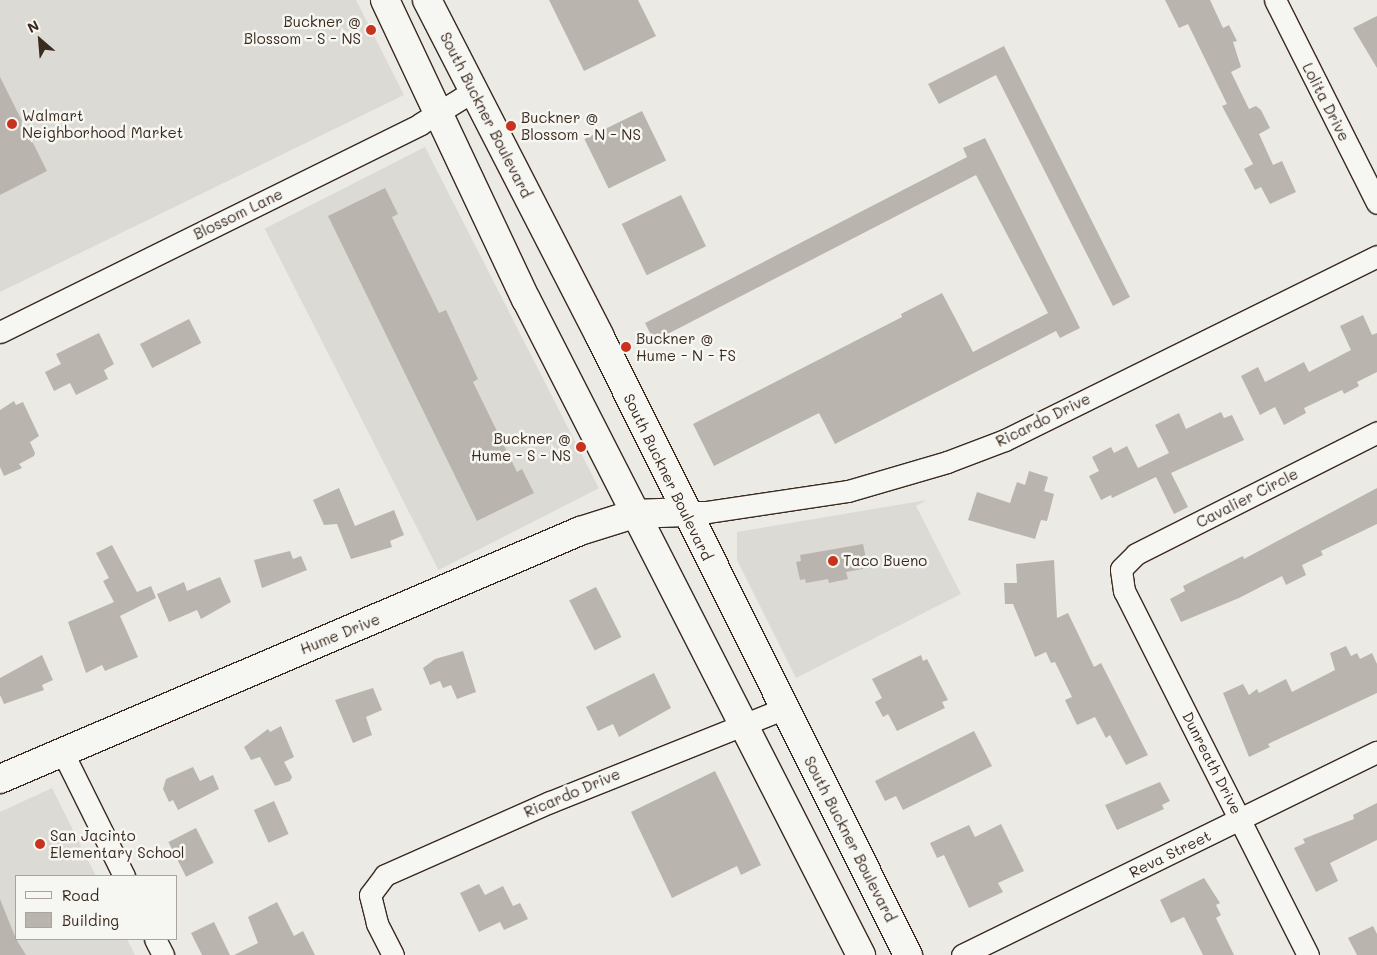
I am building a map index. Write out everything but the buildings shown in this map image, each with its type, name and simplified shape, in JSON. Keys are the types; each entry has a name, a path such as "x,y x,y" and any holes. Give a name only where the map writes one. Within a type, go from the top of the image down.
{"main road":[{"path":"384,0 526,298 634,514 861,955"},
{"name":"South Buckner Boulevard","path":"427,0 908,955"},
{"name":"Hume Drive","path":"0,779 580,531 634,514 686,512"}],"street":[{"name":"Lolita Drive","path":"1275,0 1377,203"},
{"name":"Blossom Lane","path":"0,332 439,112 473,91"},
{"name":"Ricardo Drive","path":"686,512 708,512 848,491 947,462 1005,440 1377,256"},
{"name":"Cavalier Circle","path":"1121,569 1136,554 1377,432"},
{"name":"Dunreath Drive","path":"1121,569 1124,591 1308,955"},
{"name":"Ricardo Drive","path":"393,955 377,923 370,895 385,875 566,795 785,708"},
{"path":"62,751 124,875"},
{"name":"Reva Street","path":"962,955 1377,752"},
{"path":"156,940 163,955"}],"shaded area":[{"path":"0,0 356,0 404,95 0,292"},
{"path":"425,147 599,488 438,570 265,229"},
{"path":"927,500 916,506 961,594 796,678 737,560 737,532"},
{"name":"San Jacinto Elementary School","path":"52,788 96,875 15,875 15,940 128,940 135,955 0,955 0,812"}],"place":[{"name":"Buckner @ Blossom - S - NS","path":"371,30"},
{"name":"Walmart Neighborhood Market","path":"12,124"},
{"name":"Buckner @ Blossom - N - NS","path":"511,126"},
{"name":"Buckner @ Hume - N - FS","path":"626,347"},
{"name":"Buckner @ Hume - S - NS","path":"581,447"},
{"name":"Taco Bueno","path":"833,561"},
{"name":"San Jacinto Elementary School","path":"40,844"}]}
